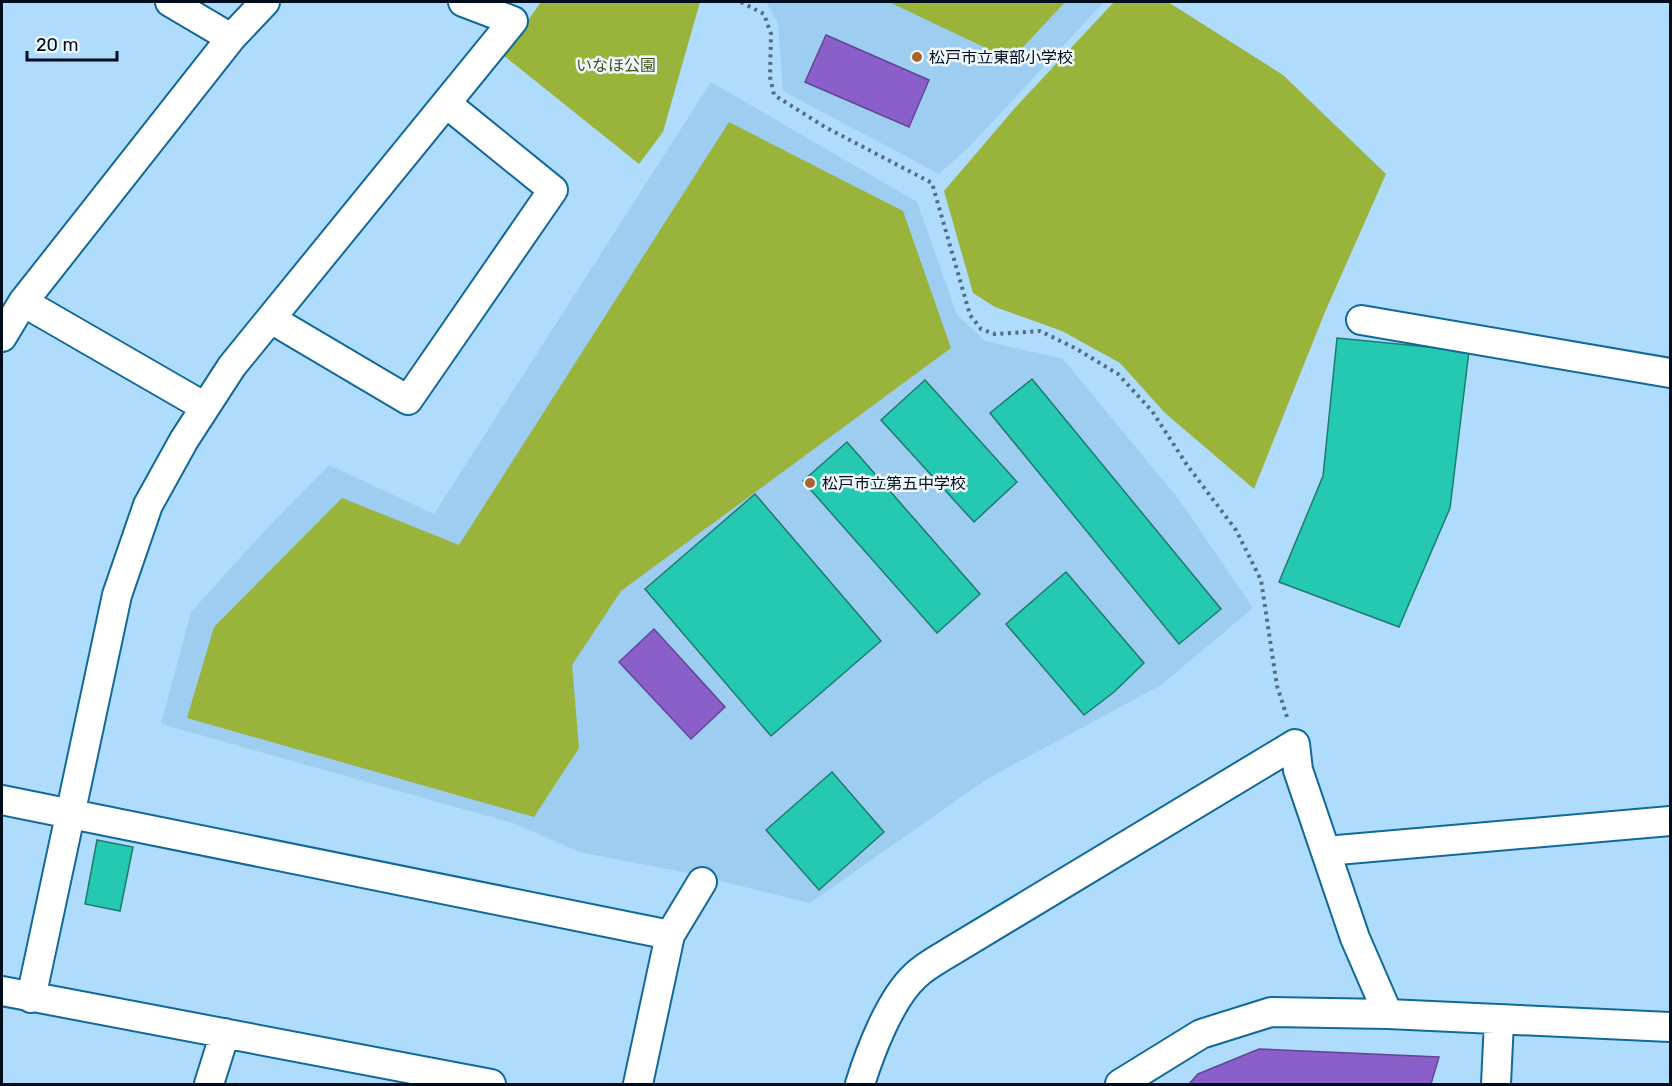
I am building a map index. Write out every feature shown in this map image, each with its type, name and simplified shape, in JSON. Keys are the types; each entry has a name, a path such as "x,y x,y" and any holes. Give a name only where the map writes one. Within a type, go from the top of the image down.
{"street":[{"path":"170,2 231,38"},
{"path":"2,338 23,302 231,38 265,2"},
{"path":"31,998 117,595 148,505 205,407 232,366 513,21 463,2"},
{"path":"270,319 408,400 553,190 447,104"},
{"path":"23,302 205,407"},
{"path":"1361,320 1671,373"},
{"path":"860,1084 889,1011 914,976 1295,744 1298,770 1326,852 1356,938 1388,1014"},
{"path":"2,800 670,935"},
{"path":"1326,852 1671,821"},
{"path":"638,1084 670,935 702,882"},
{"path":"2,991 491,1084"},
{"path":"1120,1084 1201,1034 1271,1012 1388,1014 1671,1028"},
{"path":"1496,1084 1499,1021"},
{"path":"209,1084 225,1034"}],"path":[{"path":"741,2 764,14 771,34 770,77 774,95 825,127 932,183 970,315 981,329 995,334 1040,331 1075,348 1118,374 1152,411 1187,465 1236,530 1261,580 1277,686"}],"shaded area":[{"name":"松戸市立東部小学校","path":"766,2 1104,2 970,146 939,174 783,91 778,23"},
{"path":"826,35 929,80 909,127 805,82"},
{"name":"松戸市立第五中学校","path":"711,82 917,202 957,315 985,341 1063,359 1180,501 1253,608 1161,685 987,779 810,903 683,872 579,852 516,824 161,724 191,612 272,523 329,465 434,514"},
{"path":"654,629 725,707 691,739 619,662"},
{"path":"1259,1049 1439,1057 1431,1084 1189,1084 1198,1074"}],"green space":[{"name":"いなほ公園","path":"541,2 700,2 663,132 639,164 503,55"},
{"path":"889,2 1065,2 1011,60"},
{"path":"1114,2 1168,2 1283,75 1386,174 1325,312 1254,489 1165,413 1120,363 1062,331 995,307 973,293 944,191 1014,109"},
{"path":"729,122 903,211 951,348 621,591 572,665 579,748 534,817 187,718 214,627 342,498 459,545"}],"building":[{"path":"1337,338 1469,351 1450,508 1399,627 1279,582 1323,476"},
{"path":"1032,379 1221,609 1179,644 990,413"},
{"path":"925,380 1017,482 974,522 881,420"},
{"path":"847,442 980,594 937,633 803,481"},
{"path":"755,494 881,641 771,736 645,589"},
{"path":"1066,572 1144,663 1114,692 1084,715 1006,624"},
{"path":"832,772 884,832 819,890 766,830"},
{"path":"97,840 133,847 120,911 85,904"}],"place":[{"name":"松戸市立東部小学校","path":"917,57"},
{"name":"松戸市立第五中学校","path":"810,483"}]}
